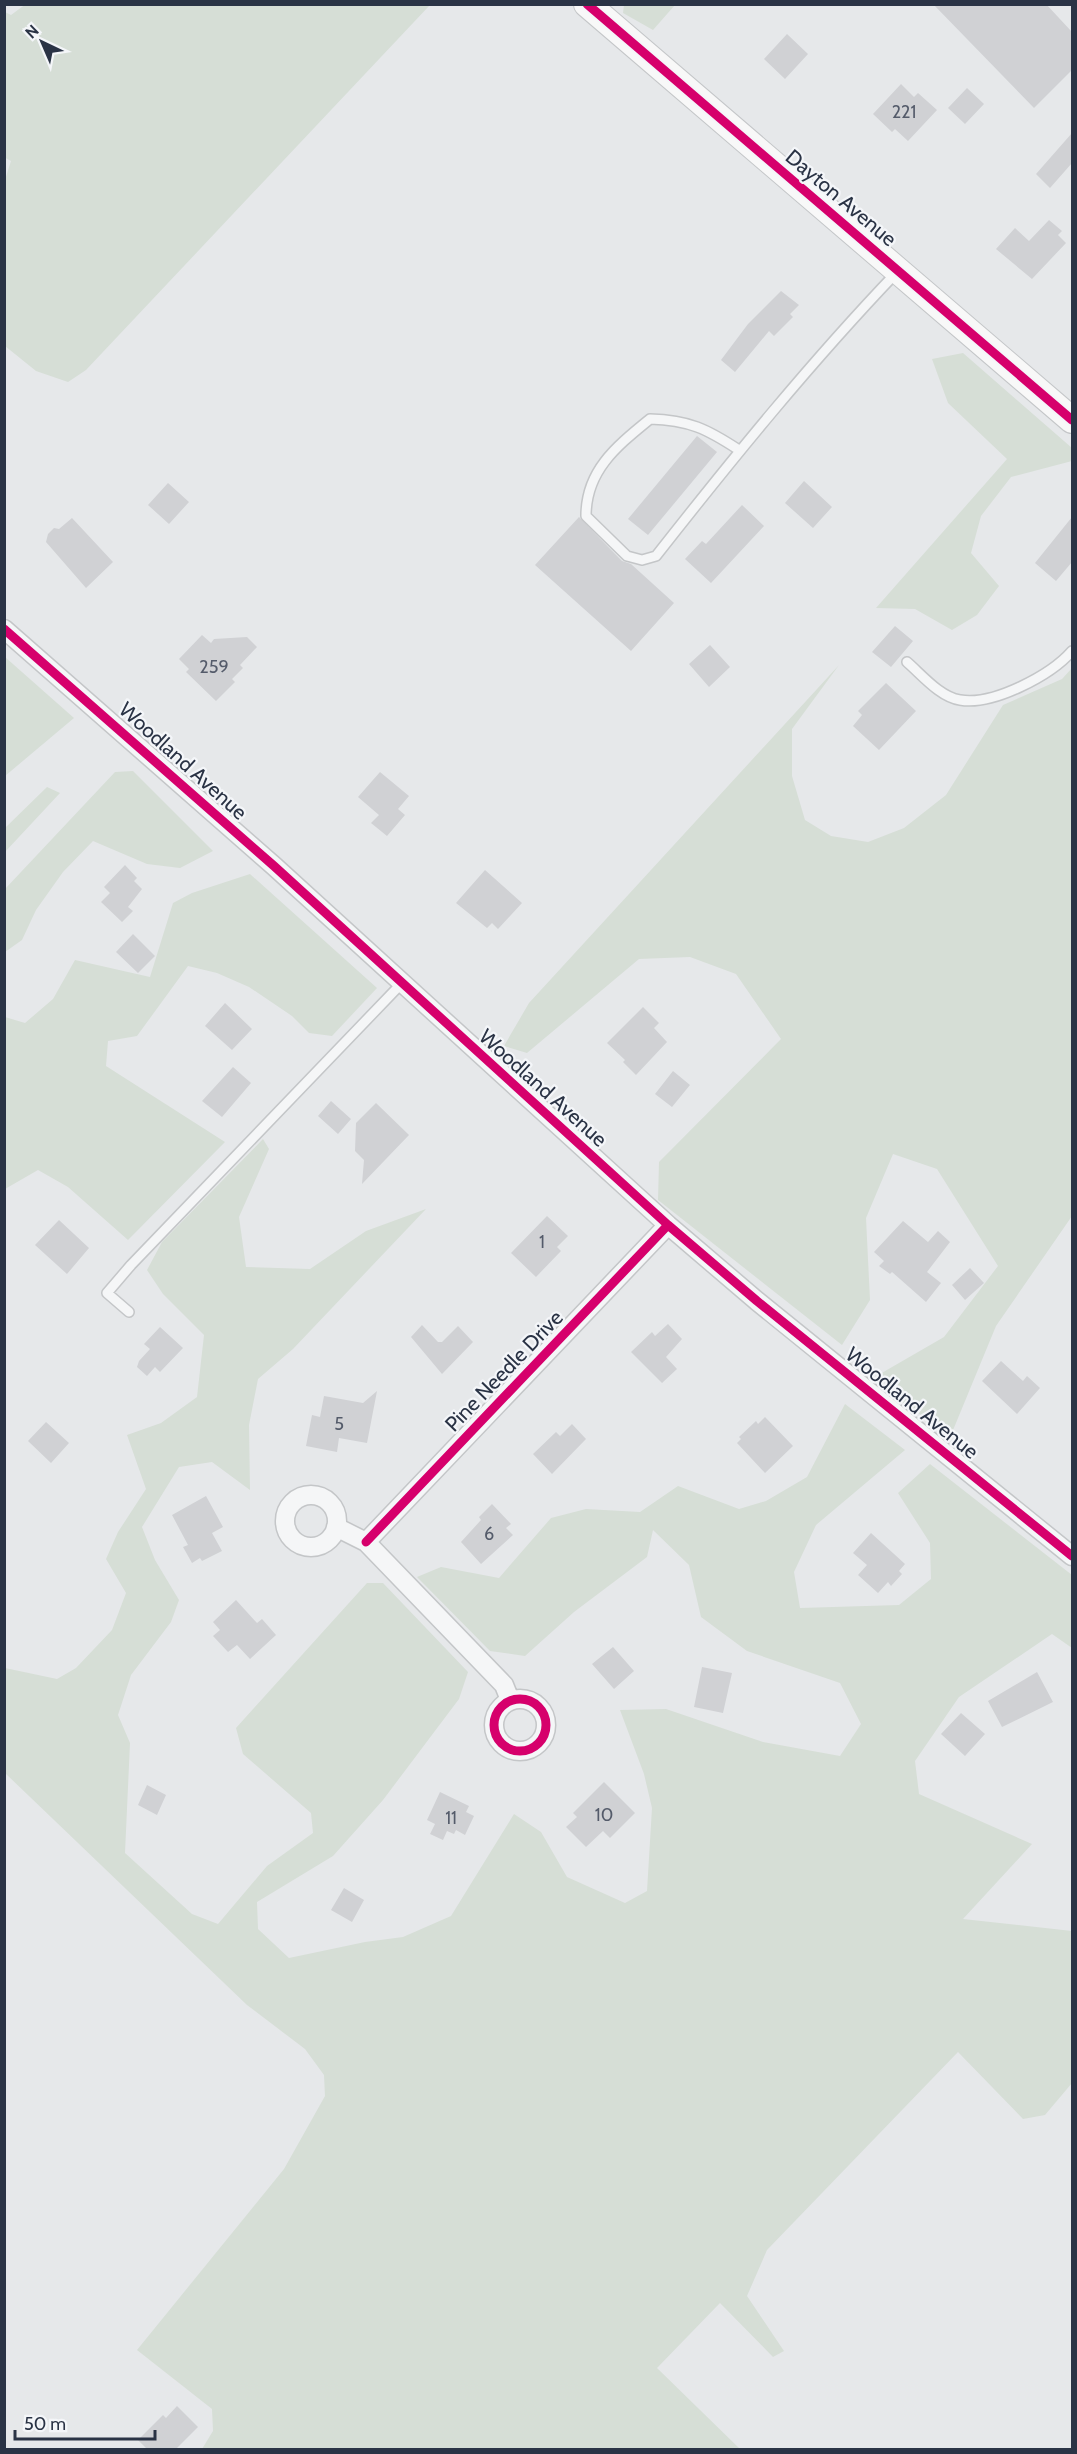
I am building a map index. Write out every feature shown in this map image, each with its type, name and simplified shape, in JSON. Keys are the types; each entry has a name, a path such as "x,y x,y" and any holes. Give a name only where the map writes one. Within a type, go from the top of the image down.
{"street":[{"name":"Dayton Avenue","path":"587,4 1072,420"},
{"name":"Woodland Avenue","path":"4,629 142,748 668,1225 757,1301 1072,1556"},
{"name":"Pine Needle Drive","path":"366,1542 668,1225"},
{"path":"336,1527 366,1542 504,1685 510,1700"}],"lane":[{"path":"739,450 709,430 677,420 650,419 608,454 593,479 586,500 586,516 627,556 642,560 656,556 739,450 851,321 899,270"},
{"path":"907,662 943,693 960,700 983,699 1027,683 1051,670 1072,651"},
{"path":"129,1312 107,1293 131,1265 402,982"}],"shaded area":[{"path":"26,4 430,5 86,370 68,382 36,371 5,346 4,183 11,161 4,157 5,12 11,15"},
{"path":"624,4 675,5 653,30 623,13"},
{"path":"963,353 1072,448 1072,461 1011,477 981,516 971,553 999,586 977,615 952,630 915,609 876,608 1007,459 948,403 932,359"},
{"path":"5,657 74,718 5,776"},
{"path":"839,665 792,729 792,776 805,820 831,836 868,842 904,828 946,795 1003,705 1062,679 1072,668 1072,1216 996,1326 951,1435 900,1401 880,1374 944,1337 998,1266 937,1169 893,1154 866,1218 870,1300 842,1345 658,1200 659,1162 781,1039 736,974 690,957 639,959 527,1053 504,1046 529,1003"},
{"path":"133,771 213,851 180,868 147,864 93,841 63,872 36,910 22,940 5,952 5,889 115,772"},
{"path":"47,787 60,793 5,852 5,828"},
{"path":"250,874 377,988 332,1036 309,1033 292,1016 249,987 217,973 188,966 137,1036 108,1041 106,1066 225,1142 128,1240 68,1187 38,1170 5,1189 5,1017 25,1023 53,999 75,960 150,977 173,903 192,893"},
{"path":"263,1139 269,1149 239,1217 246,1267 310,1269 366,1231 426,1209 293,1349 258,1379 249,1425 250,1490 212,1462 179,1467 142,1527 155,1560 179,1600 171,1622 131,1675 118,1715 130,1743 125,1853 192,1914 218,1924 267,1866 313,1833 311,1813 243,1754 236,1728 367,1583 383,1583 468,1672 459,1699 383,1800 333,1856 257,1902 258,1929 289,1958 365,1942 403,1937 451,1916 514,1814 541,1832 567,1877 625,1903 647,1891 652,1808 644,1774 620,1710 666,1709 763,1742 840,1756 861,1724 840,1683 747,1651 701,1617 689,1565 653,1530 647,1557 574,1612 525,1656 490,1651 417,1577 441,1567 499,1578 551,1518 586,1509 640,1512 678,1486 739,1509 766,1501 807,1477 845,1404 905,1450 816,1525 794,1572 800,1608 899,1605 931,1579 930,1543 898,1493 930,1464 1072,1575 1072,1648 1052,1634 959,1697 915,1761 919,1794 1032,1844 963,1919 1072,1931 1072,2083 1045,2115 1023,2119 958,2052 767,2250 747,2296 784,2351 773,2357 720,2303 657,2368 740,2449 202,2449 213,2431 212,2409 137,2350 284,2169 325,2096 324,2075 305,2049 247,2005 5,1773 5,1668 57,1679 76,1668 112,1630 126,1593 106,1559 118,1532 146,1489 127,1435 161,1423 197,1397 204,1335 163,1294 147,1270 162,1242"}],"building":[{"path":"933,4 1046,4 1072,32 1072,70 1034,108"},
{"path":"787,34 808,54 785,79 764,59"},
{"path":"901,84 914,97 918,93 937,110 908,141 895,129 892,132 873,114"},
{"path":"967,88 984,104 965,124 948,108"},
{"path":"1072,133 1072,163 1050,188 1036,174"},
{"path":"1049,220 1062,231 1058,235 1066,243 1032,279 996,249 1015,228 1029,241"},
{"path":"781,291 799,305 790,314 793,317 774,336 769,331 735,372 721,360 748,324"},
{"path":"697,436 717,452 648,535 628,519"},
{"path":"804,481 832,507 813,528 785,503"},
{"path":"168,483 189,502 169,524 148,505"},
{"path":"742,505 764,526 711,583 685,559 702,541 706,544"},
{"path":"579,517 622,561 631,564 674,603 631,651 535,565"},
{"path":"1072,517 1072,562 1056,581 1035,563"},
{"path":"72,518 113,562 86,588 46,542 48,534 54,528 59,529"},
{"path":"895,626 913,641 891,667 872,652"},
{"path":"202,635 211,643 214,639 247,637 257,647 240,665 243,668 232,679 235,682 216,701 186,672 189,669 179,659"},
{"path":"710,645 730,667 709,687 689,664"},
{"path":"886,683 916,711 879,750 853,726 862,715 858,711"},
{"path":"380,772 409,796 398,809 405,815 387,836 371,823 379,815 358,797"},
{"path":"125,865 137,878 134,881 142,889 128,907 133,911 122,922 101,902 110,893 104,887"},
{"path":"485,870 522,903 498,929 492,923 487,928 456,903"},
{"path":"133,934 155,956 138,973 116,952"},
{"path":"225,1003 252,1029 232,1050 205,1026"},
{"path":"643,1007 659,1023 654,1028 667,1042 636,1075 623,1062 625,1060 607,1043"},
{"path":"233,1067 251,1083 222,1117 202,1101"},
{"path":"673,1071 690,1085 672,1107 655,1094"},
{"path":"331,1101 351,1119 338,1134 318,1116"},
{"path":"376,1103 409,1135 362,1184 364,1160 355,1151 356,1123"},
{"path":"547,1216 568,1236 557,1247 561,1251 536,1277 511,1253"},
{"path":"59,1220 89,1248 67,1274 35,1245"},
{"path":"903,1221 928,1242 938,1231 950,1242 927,1272 941,1283 926,1302 892,1272 890,1274 879,1266 884,1261 874,1252"},
{"path":"970,1268 984,1283 965,1300 952,1285"},
{"path":"668,1324 682,1339 666,1357 677,1369 662,1383 631,1352 652,1332 655,1336"},
{"path":"422,1325 438,1342 442,1342 458,1326 473,1342 442,1374 411,1337"},
{"path":"160,1327 183,1348 160,1372 155,1367 147,1376 137,1367 139,1361 150,1349 144,1344"},
{"path":"1001,1361 1023,1381 1027,1376 1040,1388 1017,1414 982,1381"},
{"path":"377,1391 367,1443 339,1438 337,1452 306,1446 312,1415 320,1417 324,1396 363,1403"},
{"path":"765,1417 793,1446 765,1473 737,1443 741,1439 739,1437 756,1421 758,1424"},
{"path":"46,1422 69,1443 51,1463 28,1441"},
{"path":"572,1424 586,1439 552,1474 533,1454 556,1432 560,1436"},
{"path":"206,1496 223,1527 212,1533 222,1551 202,1561 200,1558 192,1563 183,1547 188,1545 172,1515"},
{"path":"492,1504 511,1524 506,1528 513,1535 481,1564 461,1542 481,1520 479,1517"},
{"path":"871,1533 905,1564 899,1571 902,1574 891,1586 888,1582 878,1593 858,1575 867,1565 853,1553"},
{"path":"236,1600 257,1623 262,1619 276,1635 250,1659 237,1645 228,1652 213,1636 220,1630 213,1622"},
{"path":"613,1647 634,1671 614,1689 592,1664"},
{"path":"702,1667 732,1673 723,1713 694,1707"},
{"path":"1037,1672 1053,1702 1002,1727 988,1701"},
{"path":"961,1713 985,1734 965,1756 941,1734"},
{"path":"604,1782 635,1813 610,1838 603,1831 586,1847 566,1827 577,1817 573,1813"},
{"path":"147,1785 166,1795 157,1815 138,1805"},
{"path":"440,1792 469,1806 466,1812 474,1816 465,1835 456,1830 454,1834 447,1831 443,1840 430,1834 435,1824 427,1820"},
{"path":"344,1888 364,1900 352,1922 331,1910"},
{"path":"177,2406 198,2427 175,2450 148,2450 138,2440 163,2415 166,2418"}],"cycle path":[{"path":"587,4 1072,420"},
{"path":"4,629 274,866 668,1225 757,1301 1072,1556"},
{"path":"366,1542 668,1225"},
{"path":"520,1699 534,1703 542,1711 546,1725 542,1739 534,1747 520,1751 506,1747 498,1739 494,1725 498,1711 506,1703 520,1699"}]}
